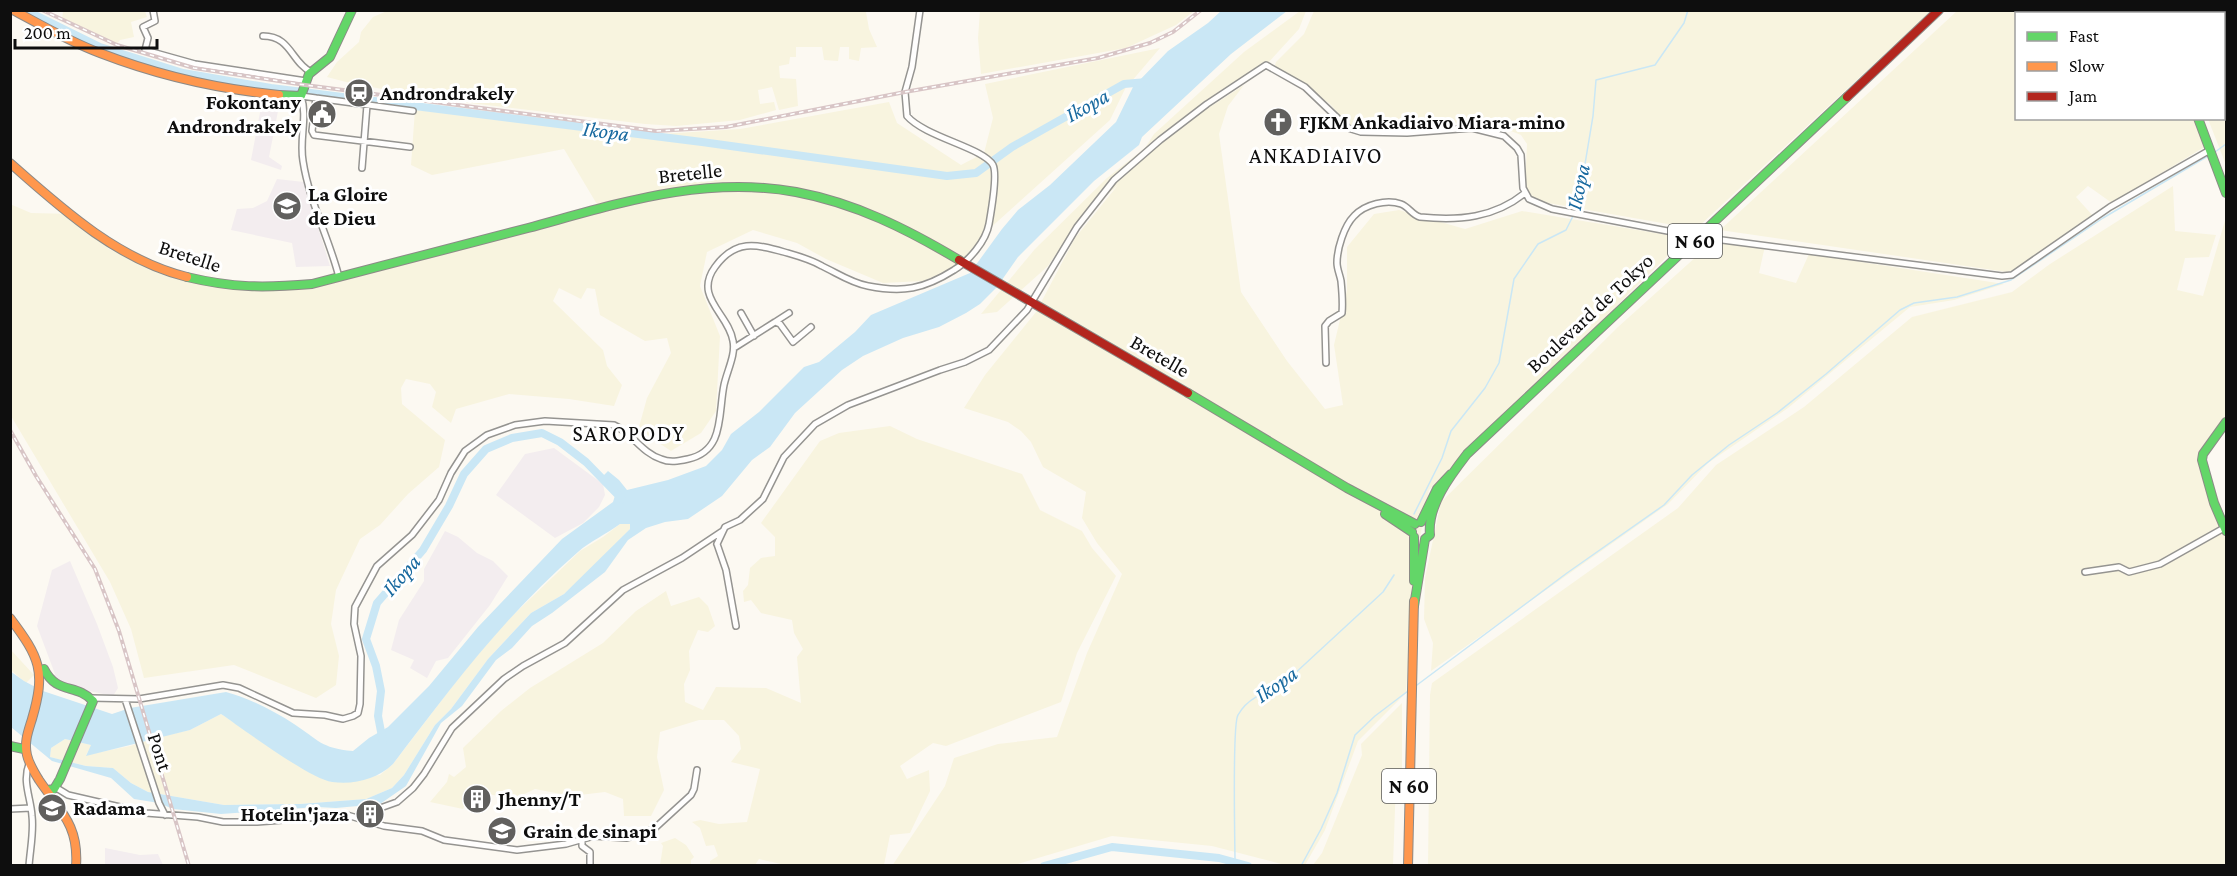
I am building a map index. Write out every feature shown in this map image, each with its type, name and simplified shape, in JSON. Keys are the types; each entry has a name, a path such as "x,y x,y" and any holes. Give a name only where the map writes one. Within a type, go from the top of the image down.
{"main road":[{"path":"13,10 87,48 148,70 223,87 293,97 304,89 311,72 330,57 352,10"},
{"name":"Boulevard de Tokyo","path":"1407,866 1418,528 1434,492 1467,454 1510,412 1939,10"},
{"path":"2199,120 2226,194"},
{"name":"Bretelle","path":"10,163 66,212 97,236 119,249 205,284 257,288 297,286 339,277 661,193 714,187 779,190 813,195 855,207 885,219 965,263 1347,488 1352,496 1418,528"},
{"path":"2225,529 2214,503 2202,460 2203,454 2226,422"},
{"path":"1414,606 1425,539 1430,532 1418,528 1420,540 1425,539"},
{"path":"10,613 31,642 51,683"},
{"path":"10,618 34,653 40,667 41,685 25,745 30,762 52,789 76,836 78,848 76,866"},
{"path":"41,685 51,683 91,698 93,701 61,776 52,789"},
{"path":"10,746 25,745"}],"street":[{"path":"153,10 155,21 143,27 148,38 145,50 304,89 316,98 413,111"},
{"path":"91,698 125,699 223,685 239,688 292,713 339,718 353,716 358,713 360,698 361,656 354,624 355,607 377,566 412,535 439,500 451,473 465,452 477,441 503,428 545,421 614,425 624,429 650,454 662,460 677,462 704,453 715,442 726,377 734,348 733,338 711,300 709,280 711,272 722,258 744,246 760,245 801,256 837,275 867,286 901,289 922,287 965,263 988,230 995,170 987,158 923,128 907,116 905,92 912,67 920,10"},
{"path":"263,36 272,36 286,44 303,68 311,72"},
{"path":"717,544 725,527 740,520 763,499 784,457 815,424 848,405 940,369 965,362 989,350 1029,300 1077,227 1114,180 1160,140 1207,104 1266,65 1305,87 1348,128 1361,132 1407,133 1472,128 1504,136 1521,155 1522,188 1528,199 1552,209 1699,237 2002,276 2012,275 2110,207 2210,150"},
{"path":"304,89 301,148 306,178 339,277"},
{"path":"316,98 312,131 314,135 410,147"},
{"path":"362,168 367,105"},
{"path":"1326,363 1325,326 1342,314 1338,254 1344,233 1354,216 1369,206 1389,202 1403,205 1413,215 1420,217 1480,217 1511,204 1526,194"},
{"path":"741,313 754,336"},
{"path":"734,348 789,313"},
{"path":"775,322 780,324 793,342 811,327"},
{"path":"2085,572 2120,567 2129,572 2160,564 2225,529"},
{"path":"357,817 397,802 413,788 452,728 504,679 566,643 623,590 682,558 721,532 717,544 726,570 736,626"},
{"name":"Pont","path":"125,699 165,815"},
{"path":"29,866 33,819 27,791 26,772 30,762"},
{"path":"52,789 68,795 146,813 234,822 347,815 422,831 444,840 502,850 542,848 594,836 627,838 642,834 655,828 691,795 697,770"},
{"path":"10,809 31,808"},
{"path":"373,822 374,812"},
{"path":"582,840 582,846 590,852 590,866"}],"shaded area":[{"path":"839,10 839,12 866,12 869,29 877,47 861,48 859,61 849,59 849,47 840,47 838,61 824,60 822,47 796,47 796,57 790,57 789,64 779,66 780,78 796,79 798,106 779,110 772,87 758,90 760,104 774,102 776,110 740,120 676,126 645,124 428,98 327,77 337,62 359,42 361,32 373,17 387,11"},
{"path":"980,10 1194,11 1176,25 1126,48 981,74 978,38"},
{"path":"63,11 145,11 147,17 131,22 134,37 120,40 117,44 94,36 62,20"},
{"path":"1300,11 1306,11 1299,29 1268,63 1210,107 1244,85 1228,106 1219,134 1241,292 1287,361 1325,409 1343,405 1334,345 1347,290 1347,247 1374,214 1399,210 1465,229 1522,211 1686,238 1429,490 1414,569 1406,693 1358,741 1325,830 1305,865 1285,865 1212,846 1112,836 1014,865 892,866 945,786 954,758 998,744 1057,737 1087,653 1122,574 1097,543 1082,518 1086,492 1043,467 1031,442 1008,422 964,408 985,375 1036,312 1075,238 1118,185 1079,220 1048,266 997,312 981,314 1035,249 1107,178 1145,148 1154,134 1244,52"},
{"path":"1314,11 1931,11 1696,229 1537,201 1529,196 1525,188 1527,144 1521,135 1511,131 1457,123 1416,130 1362,131 1351,127 1329,103 1274,68 1276,62 1304,34"},
{"path":"1957,11 2131,11 2015,12 2015,120 2195,120 2206,146 2112,203 2088,186 2076,197 2094,217 2014,270 2007,272 1720,230"},
{"path":"2226,11 2226,165 2208,120 2225,120 2225,12 2166,12"},
{"path":"1160,48 1125,89 1110,120 988,230 958,266 923,281 883,283 826,259 797,243 753,230 707,252 700,286 720,336 716,411 701,433 671,451 639,427 647,398 671,353 667,338 645,341 600,315 595,289 587,288 581,299 559,288 553,301 603,350 607,366 622,385 614,406 569,399 509,394 456,409 451,423 432,407 436,392 430,384 406,379 401,388 402,404 445,440 439,467 408,494 380,525 360,539 336,590 331,624 339,656 336,685 316,698 234,665 144,678 131,629 110,582 11,416 10,204 31,213 73,214 109,249 150,268 205,284 308,285 598,206 564,149 432,175 411,165 415,110 661,134 740,129 889,102 897,123 961,165 984,153 993,118 985,84"},
{"path":"262,102 279,106 269,157 282,166 281,170 251,160"},
{"path":"277,179 304,182 330,266 296,267 292,243 231,230 237,209 253,208 267,201"},
{"path":"2173,186 2175,231 2216,235 2209,257 2185,258 2177,290 2203,296 2226,217 2226,420 2203,456 2226,520 2226,865 1428,866 1432,683 1678,508 1716,465 1804,407 1912,317 2012,292 2050,264"},
{"path":"1717,238 1765,246 1759,273 1796,283 1809,254 2004,284 1954,300 1910,307 1788,408 1708,463 1668,504 1431,671 1433,643 1424,619 1425,578 1441,502 1618,327"},
{"path":"890,426 917,439 1022,474 1040,510 1082,531 1092,548 1116,576 1077,653 1061,702 946,746 933,743 900,766 907,779 929,770 930,791 910,833 890,835 884,865 790,866 759,859 755,865 710,865 710,861 718,856 714,845 706,846 700,828 692,822 700,820 719,824 747,822 760,769 731,762 741,749 739,736 724,720 699,720 660,732 657,757 664,790 651,816 624,816 623,799 605,792 571,796 535,789 520,796 503,797 472,786 463,809 430,802 447,782 449,774 454,777 466,767 463,748 501,711 530,688 603,643 636,611 666,591 671,606 699,597 708,606 715,626 708,632 698,630 689,651 690,670 684,684 685,702 703,710 716,687 766,688 801,703 797,657 803,649 794,633 792,620 761,613 751,600 744,602 743,591 748,585 750,568 761,558 775,556 775,537 761,523 820,441 839,433"},
{"path":"554,448 603,484 605,495 599,507 583,523 555,538 496,495 525,454"},
{"path":"630,523 630,529 593,567 564,594 531,613 488,659 451,709 435,725 404,775 392,788 366,799 300,804 224,805 148,792 131,783 113,768 86,766 50,757 51,748 65,739 92,745 86,755 190,730 221,714 306,770 331,782 380,775 393,764 464,671 505,623 580,551 620,524"},
{"path":"445,531 458,537 477,553 493,561 508,576 490,605 448,658 436,661 427,678 410,668 414,660 391,650 399,620 424,581 424,569"},
{"path":"70,561 113,667 118,688 113,696 51,683 55,674 37,626 52,570"},
{"path":"10,649 34,675 26,683 11,670"},
{"path":"1402,703 1402,775 1396,781 1393,865 1313,865 1322,853 1362,755 1361,744"},
{"path":"675,838 686,845 694,857 691,865 660,865 663,846 661,843"},
{"path":"105,848 140,855 158,854 163,865 105,865"}],"water":[{"path":"1221,11 1287,11 1231,54 1142,137 1139,145 1094,181 1018,257 997,287 980,304 939,327 903,338 863,356 842,370 795,413 770,447 752,460 722,496 688,519 665,522 646,528 628,540 605,572 532,626 512,648 496,660 462,706 441,723 406,786 380,804 221,814 173,809 159,803 134,799 111,778 52,761 11,727 10,671 43,691 112,714 130,708 226,692 270,710 326,745 353,751 388,727 429,686 478,627 562,539 613,502 617,489 603,476 608,471 627,490 668,480 706,466 722,450 731,434 759,412 804,367 819,362 855,332 871,315 970,273 1018,210 1050,185 1116,122 1133,87 1168,51","holes":["620,524 630,524 630,529 564,594 531,613 488,659 451,709 435,725 404,775 392,788 366,799 300,804 224,805 148,792 131,783 113,768 86,766 50,757 51,748 65,739 91,745 86,756 190,730 221,714 293,763 322,779 349,783 373,777 393,764 480,653 552,576 588,544"]}],"waterway":[{"name":"Ikopa","path":"25,10 100,47 183,73 271,88 702,142 947,176 976,173 1012,147 1124,84 1147,82"},
{"name":"Ikopa","path":"1575,212 1578,206 1593,116 1596,80 1655,65 1684,23 1688,10"},
{"path":"2215,152 2226,144"},
{"path":"1417,685 1567,573 1664,505 1692,475 1729,445 1777,413 1900,310 1914,303 1957,297 2011,280 2103,218 2208,156"},
{"name":"Ikopa","path":"1414,514 1442,458 1451,431 1485,388 1499,363 1514,279 1538,244 1566,230 1573,216"},
{"name":"Ikopa","path":"383,742 378,716 381,691 376,666 366,639 377,603 423,550 449,506 464,474 486,449 512,438 542,433 560,442 586,462 622,499"},
{"name":"Ikopa","path":"1235,862 1234,760 1238,715 1256,697 1279,688 1383,592 1394,575"},
{"path":"1301,866 1337,793 1355,735 1375,716 1408,691"},
{"path":"1044,866 1112,847 1219,858 1248,866"}],"railway":[{"path":"42,10 117,45 194,68 305,85 656,131 726,127 1098,58 1150,43 1173,32 1201,10"},
{"path":"10,430 36,476 95,569 119,631 189,866"}],"traffic: fast":[{"path":"279,95 301,96 309,74 330,57 352,10"},
{"path":"1414,606 1425,539 1430,535 1432,513 1441,492 1467,454 1847,97"},
{"path":"2199,120 2226,193"},
{"path":"187,277 249,286 312,284 627,202 693,190 727,187 796,192 839,203 880,218 959,260"},
{"path":"1188,393 1347,488 1415,524"},
{"path":"2226,422 2203,454 2202,460 2214,503 2226,531"},
{"path":"1421,522 1437,489 1451,474"},
{"path":"1385,514 1412,532"},
{"path":"1414,537 1414,581"},
{"path":"44,669 49,677 61,686 80,692 93,701 60,779 54,789 48,790"},
{"path":"10,746 24,749"}],"traffic: slow":[{"path":"13,10 78,44 143,68 211,85 279,95"},
{"path":"10,163 71,215 114,246 162,269 187,277"},
{"path":"1408,866 1414,601"},
{"path":"10,618 28,644 38,666 39,689 26,741 28,758 37,777 61,810 71,829 76,852 76,866"}],"traffic: jam":[{"path":"1847,97 1939,10"},
{"path":"959,260 1188,393"}],"place":[{"name":"Androndrakely","path":"359,93"},
{"name":"Fokontany Androndrakely","path":"322,114"},
{"name":"FJKM Ankadiaivo Miara-mino","path":"1278,122"},
{"name":"La Gloire de Dieu","path":"287,206"},
{"name":"Jhenny/T","path":"477,799"},
{"name":"Radama","path":"52,808"},
{"name":"Hotelin'jaza","path":"370,814"},
{"name":"Grain de sinapi","path":"502,831"}],"district":[{"name":"ANKADIAIVO","path":"1316,155"},
{"name":"SAROPODY","path":"629,433"}]}
